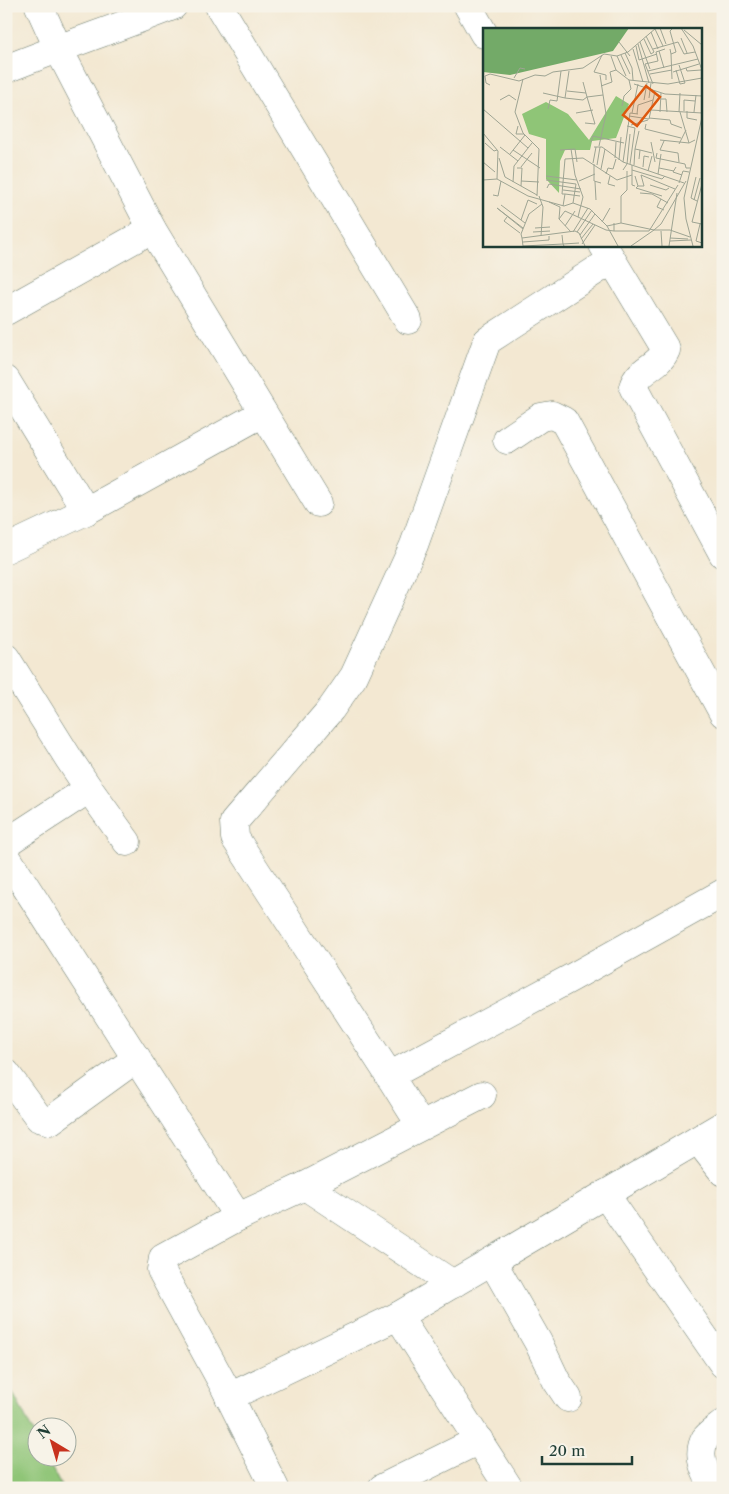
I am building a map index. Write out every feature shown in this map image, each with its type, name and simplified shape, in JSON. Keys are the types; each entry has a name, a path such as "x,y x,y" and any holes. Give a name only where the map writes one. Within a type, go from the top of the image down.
{"street":[{"path":"38,6 152,229 318,503"},
{"path":"6,69 173,6"},
{"path":"219,6 408,320"},
{"path":"468,6 483,32"},
{"path":"6,311 152,229"},
{"path":"421,1126 235,838 234,822 332,709 354,676 414,546 487,341 608,252 666,350 663,358 640,374 635,380 633,387 723,554"},
{"path":"6,380 86,511"},
{"path":"6,549 86,511 263,413"},
{"path":"506,440 541,417 552,415 564,421 723,714"},
{"path":"6,658 69,759 127,842"},
{"path":"6,843 89,788"},
{"path":"6,856 238,1217"},
{"path":"389,1076 571,978 723,893"},
{"path":"6,1073 39,1118 50,1121 137,1058"},
{"path":"275,1488 161,1270 163,1258 238,1217 305,1186 482,1095"},
{"path":"229,1397 398,1316 723,1125"},
{"path":"698,1140 723,1172"},
{"path":"305,1186 453,1284"},
{"path":"605,1194 723,1364"},
{"path":"492,1261 538,1342 556,1380 568,1398"},
{"path":"398,1316 509,1488"},
{"path":"715,1488 702,1465 702,1450 705,1439 723,1424"},
{"path":"382,1488 479,1440"}],"green space":[{"path":"6,1379 28,1422 28,1466 51,1466 62,1488 6,1488"}]}
